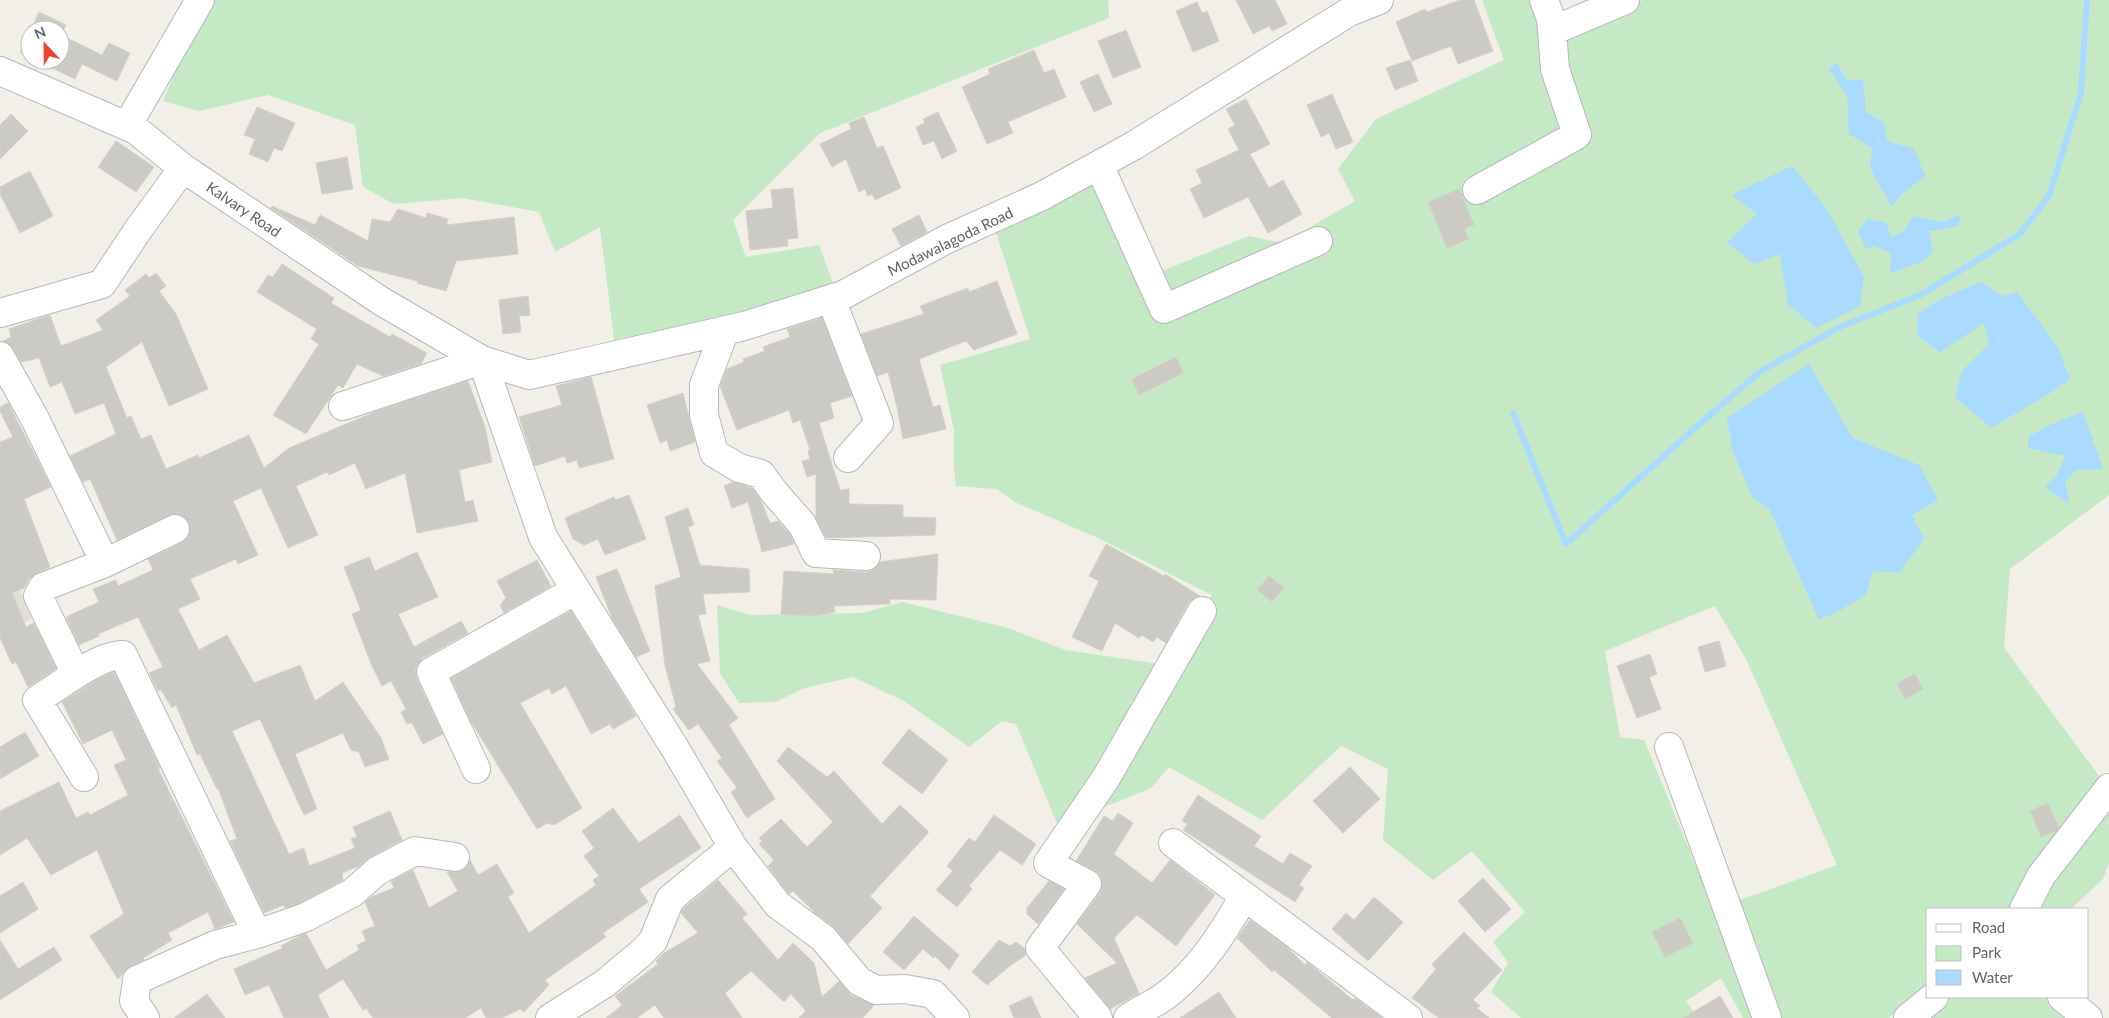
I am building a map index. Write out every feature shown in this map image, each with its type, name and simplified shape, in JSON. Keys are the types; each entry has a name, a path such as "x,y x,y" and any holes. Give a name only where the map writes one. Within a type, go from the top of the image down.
{"street":[{"path":"127,126 200,0"},
{"name":"Modawalagoda Road","path":"482,360 529,375 725,330 843,295 947,239 1042,196 1133,146 1349,12 1379,0"},
{"path":"1547,9 1559,28 1625,0"},
{"path":"1477,190 1577,135 1555,69 1547,9"},
{"name":"Kalvary Road","path":"0,71 136,130 183,168 381,301 482,360"},
{"path":"1098,165 1164,309 1318,241"},
{"path":"0,314 102,284 183,168"},
{"path":"830,299 878,423 848,458"},
{"path":"725,330 704,384 704,415 714,453 739,468 761,474 802,524 816,553 866,556"},
{"path":"0,356 35,419 105,563"},
{"path":"343,406 482,360 543,536 676,750 733,847 778,905 823,938 859,982 876,990 904,989 933,994 955,1018"},
{"path":"76,674 38,596 43,587 105,563 175,529"},
{"path":"476,769 431,672 576,590"},
{"path":"1098,1018 1040,948 1087,884 1048,863 1106,778 1202,611"},
{"path":"84,777 38,700 76,674 113,655 122,656 256,934"},
{"path":"1669,747 1767,1018"},
{"path":"2025,908 2041,876 2109,788"},
{"path":"1173,843 1408,1018"},
{"path":"566,1014 640,954 653,940 670,899 733,847"},
{"path":"145,1018 134,1001 137,980 215,944 256,934 314,913 352,892 377,871 415,851 455,857"},
{"path":"1128,1018 1163,998 1188,976 1215,945 1244,897"},
{"path":"1908,1018 1933,998"},
{"path":"2063,998 2088,1018"}],"shaded area":[{"path":"0,546 33,618 0,634"}],"green space":[{"path":"204,0 1108,0 1109,18 820,133 733,220 746,257 819,245 835,289 615,346 600,227 555,252 539,212 463,198 394,204 363,187 355,125 268,95 199,111 163,101"},
{"path":"1482,0 1532,0 1560,35 1643,0 2109,0 2109,495 2010,569 2004,648 2100,777 2109,802 2109,863 2103,879 2072,908 1926,908 1926,988 1889,1018 1776,1018 1735,902 1837,865 1747,661 1715,606 1605,651 1620,737 1644,740 1759,1018 1743,1018 1721,978 1686,1001 1698,1018 1521,1018 1491,992 1508,963 1493,942 1525,912 1472,851 1433,880 1383,840 1388,769 1341,746 1262,820 1169,767 1151,788 1058,826 1016,724 1002,721 969,747 904,701 853,677 805,688 775,702 739,703 720,673 717,605 750,615 862,613 903,602 1008,628 1065,650 1167,665 1212,595 1098,538 1015,502 997,489 956,486 954,430 940,365 1030,339 995,229 1115,168 1162,271 1249,236 1283,243 1355,201 1338,169 1376,119 1504,60"},
{"path":"1950,998 2048,998 2074,1018 1934,1018 1931,1013"}],"water":[{"path":"1836,62 1847,80 1863,80 1866,112 1884,123 1887,141 1914,149 1925,176 1903,193 1891,206 1870,168 1872,148 1849,134 1847,95 1829,69"},
{"path":"1792,166 1826,208 1864,277 1860,306 1816,328 1788,304 1780,254 1754,264 1727,242 1757,214 1732,195"},
{"path":"1961,215 1958,226 1929,231 1933,252 1919,263 1890,273 1891,253 1874,246 1866,249 1858,232 1868,219 1886,223 1892,238 1905,230 1913,216 1940,222"},
{"path":"1981,282 2003,296 2017,292 2057,346 2070,379 1991,428 1955,397 1962,371 1989,344 1984,323 1940,352 1918,336 1917,314 1941,299"},
{"path":"1809,364 1853,438 1919,465 1938,500 1912,515 1924,539 1899,573 1873,571 1866,594 1841,610 1819,620 1770,510 1753,498 1732,450 1727,418"},
{"path":"2083,412 2103,469 2076,470 2065,481 2069,504 2045,487 2056,477 2065,456 2028,448 2029,436 2052,424"}],"building":[{"path":"1236,0 1275,0 1287,24 1272,31 1269,26 1253,34"},
{"path":"1460,0 1474,0 1493,51 1458,64 1451,46 1412,61 1396,22 1425,9 1427,12"},
{"path":"1197,2 1202,13 1207,11 1219,41 1193,52 1176,11"},
{"path":"39,12 56,20 35,20"},
{"path":"1126,30 1141,67 1113,78 1098,41"},
{"path":"70,39 102,55 109,43 130,53 117,81 82,64 75,79 56,70 70,70"},
{"path":"1034,50 1044,73 1054,69 1066,97 1008,122 1013,133 987,144 962,87 990,74 988,69"},
{"path":"1410,60 1418,81 1395,90 1386,68"},
{"path":"1098,74 1112,104 1094,112 1080,82"},
{"path":"1332,94 1353,142 1336,149 1329,133 1321,137 1307,105"},
{"path":"1246,99 1270,144 1250,154 1269,188 1283,180 1302,214 1268,233 1248,197 1204,218 1190,189 1202,183 1196,170 1239,150 1228,129 1235,125 1226,109"},
{"path":"257,107 295,123 282,151 274,148 268,162 249,154 255,139 244,135"},
{"path":"938,112 957,151 942,159 934,141 923,145 916,127 925,123 923,119"},
{"path":"11,114 28,131 0,159 0,125"},
{"path":"864,117 877,148 883,146 901,188 875,200 872,194 868,196 865,189 859,192 846,159 832,167 820,144 851,129 849,123"},
{"path":"116,141 154,167 136,192 98,167"},
{"path":"347,157 353,189 322,194 316,163"},
{"path":"30,171 53,216 20,233 0,194 0,187"},
{"path":"793,188 798,238 787,239 788,246 750,250 746,211 773,208 771,190"},
{"path":"1459,189 1474,225 1464,229 1469,239 1447,248 1428,202"},
{"path":"272,206 315,225 320,215 368,241 372,219 390,222 398,209 426,218 427,213 448,219 446,225 514,217 518,254 456,261 446,291 417,283 418,281 358,266 271,208"},
{"path":"919,215 927,232 901,246 892,229"},
{"path":"282,264 334,298 331,303 390,337 392,334 427,353 421,364 383,376 357,364 343,388 338,385 306,434 273,415 319,344 311,339 317,329 257,292 268,275 273,277"},
{"path":"156,273 166,286 159,291 176,314 208,389 169,406 142,342 106,367 127,418 131,416 141,439 151,435 166,469 198,455 199,458 249,435 264,468 289,448 377,411 468,381 485,427 492,462 459,470 465,502 473,500 478,521 417,533 405,473 366,489 355,463 329,475 327,472 296,486 318,535 288,548 261,488 233,501 258,555 238,564 236,559 190,579 200,599 178,609 199,650 227,635 254,683 300,665 315,701 343,682 381,738 389,759 365,767 359,752 351,750 343,733 295,754 317,809 304,815 260,719 232,731 289,854 304,848 309,866 355,848 351,839 357,837 353,827 390,811 402,840 370,857 359,866 342,873 343,880 300,903 285,908 284,905 264,913 230,841 237,839 218,788 200,754 197,755 176,705 172,708 161,690 158,691 149,673 163,667 138,617 98,634 99,636 79,645 66,617 99,602 93,589 116,580 118,586 153,570 148,559 182,543 188,538 190,531 189,523 183,516 177,514 169,515 117,540 90,479 83,482 70,456 116,434 104,403 75,414 62,382 50,387 39,358 21,362 13,348 3,341 11,337 9,329 50,315 61,346 103,330 96,320 130,296 125,290 146,274 149,278"},
{"path":"997,281 1017,334 974,350 966,341 919,359 933,407 940,405 946,429 903,439 888,372 877,376 861,334 924,314 920,306 968,288 969,292"},
{"path":"528,296 530,315 519,316 521,332 503,334 499,300"},
{"path":"822,318 852,396 830,403 834,418 819,423 840,490 849,489 849,504 903,505 903,517 936,518 935,535 826,538 816,518 816,474 807,477 802,461 810,459 808,451 810,450 800,420 793,423 789,410 737,430 720,386 727,369 744,362 743,359 765,351 763,347 790,337 787,329"},
{"path":"1176,357 1183,373 1139,395 1132,379"},
{"path":"591,377 614,459 579,468 577,460 567,463 565,456 535,466 519,417 562,405 556,386"},
{"path":"683,393 695,442 670,451 667,440 660,443 647,405"},
{"path":"8,403 51,487 24,499 50,567 29,579 24,588 12,593 26,627 34,623 56,668 28,687 16,662 12,664 0,638 0,442 13,437 0,411 0,407"},
{"path":"733,482 752,488 761,501 770,523 778,521 789,533 794,544 762,552 748,502 732,508 724,486"},
{"path":"629,495 646,539 605,555 598,539 584,545 573,539 565,518 614,497 615,500"},
{"path":"688,508 694,525 688,527 700,565 749,569 750,592 703,594 706,614 698,615 710,661 697,664 738,718 729,725 775,799 747,818 731,792 737,788 717,761 722,758 698,724 689,730 673,709 676,707 665,665 655,586 681,577 665,517"},
{"path":"1106,544 1164,576 1165,574 1200,596 1188,603 1166,643 1157,637 1153,642 1142,635 1139,638 1115,623 1102,651 1072,637 1099,581 1089,576"},
{"path":"417,552 438,597 398,614 414,647 461,621 468,633 423,658 415,671 443,734 423,744 412,723 407,724 401,712 406,709 391,681 382,686 372,666 352,614 361,610 344,567 369,557 375,571"},
{"path":"938,554 936,600 890,599 890,604 834,606 835,612 812,616 781,614 784,571 834,574 833,570 866,572 873,570 880,562"},
{"path":"537,560 551,586 504,613 500,605 506,598 497,581"},
{"path":"617,569 650,651 636,657 612,618 596,577"},
{"path":"1269,576 1284,588 1272,602 1257,590"},
{"path":"571,611 636,716 613,729 610,724 591,734 566,686 552,694 549,688 520,703 582,808 554,825 547,823 537,829 470,720 451,678"},
{"path":"1719,641 1726,666 1705,672 1698,647"},
{"path":"1650,654 1657,674 1649,677 1661,709 1637,718 1617,666"},
{"path":"114,672 160,768 158,769 234,922 215,929 208,912 168,933 172,940 143,958 144,960 130,966 118,979 90,936 124,914 97,850 51,875 27,838 0,855 0,811 59,782 76,818 88,812 90,815 128,795 114,765 126,760 112,730 83,744 62,702 98,679"},
{"path":"1915,674 1923,689 1905,699 1897,683"},
{"path":"909,729 948,760 922,794 882,763"},
{"path":"25,732 39,756 0,779 0,747"},
{"path":"788,747 827,777 834,771 882,824 900,805 929,832 870,896 882,908 848,944 835,928 815,913 793,891 789,894 768,866 774,860 759,844 762,841 759,838 781,819 807,847 833,822 777,761"},
{"path":"1350,767 1380,799 1343,833 1313,801"},
{"path":"1198,795 1261,836 1254,846 1283,864 1290,853 1312,866 1299,885 1304,888 1295,902 1183,830 1188,824 1182,821"},
{"path":"2048,803 2059,828 2041,837 2030,811"},
{"path":"613,808 639,843 680,815 701,848 639,889 648,902 603,933 606,937 545,980 549,985 524,1012 520,1009 502,1018 486,1018 481,1008 465,1018 373,1018 366,1008 363,1010 343,979 318,995 329,1018 284,1018 269,985 245,995 234,969 283,948 281,946 306,933 326,970 359,950 357,945 366,941 362,931 375,926 365,902 371,897 394,888 391,881 413,870 429,908 458,891 447,872 461,871 467,867 470,860 478,875 497,864 514,893 508,897 529,933 596,885 593,880 599,876 584,856 594,848 582,831"},
{"path":"1118,813 1133,823 1114,854 1152,883 1170,860 1215,895 1176,946 1137,915 1114,938 1139,993 1110,1009 1085,978 1117,963 1077,924 1100,893 1102,886 1101,877 1094,870 1076,861 1104,816 1113,821"},
{"path":"994,815 1036,844 1022,865 1000,850 969,886 972,889 957,907 936,890 953,871 947,866 969,838 975,842"},
{"path":"1483,878 1511,909 1485,932 1458,901"},
{"path":"718,880 747,914 742,918 778,960 793,943 814,963 822,997 839,981 851,995 874,1005 863,1018 799,1018 806,1011 791,994 784,1002 751,971 725,993 742,1018 664,1018 655,1005 637,1018 606,1018 622,1005 615,996 658,964 656,961 664,953 698,933 681,913 683,909"},
{"path":"1049,881 1064,889 1038,924 1027,914 1027,908"},
{"path":"23,882 38,909 0,933 0,896"},
{"path":"1374,897 1403,922 1368,961 1332,929 1346,913 1354,920"},
{"path":"914,916 959,955 949,970 935,956 934,958 923,949 904,970 883,952"},
{"path":"1680,918 1693,943 1665,957 1652,932"},
{"path":"1250,920 1286,946 1305,965 1307,962 1353,1000 1355,998 1382,1018 1332,1018 1274,970 1272,972 1237,938"},
{"path":"1464,932 1502,970 1473,1000 1480,1006 1477,1008 1489,1018 1439,1018 1412,998 1436,969 1432,964"},
{"path":"0,940 18,969 54,947 62,960 0,1000"},
{"path":"999,940 1010,946 1016,942 1025,949 1026,955 987,985 972,972"},
{"path":"1219,992 1236,1018 1180,1018"},
{"path":"207,994 225,1018 174,1018"},
{"path":"1031,996 1041,1018 1014,1018 1009,1006"},
{"path":"1720,996 1733,1018 1683,1018"}],"waterway":[{"path":"1513,413 1566,544 1761,371 1840,327 1922,294 2020,234 2049,196 2081,93 2087,0"}]}
